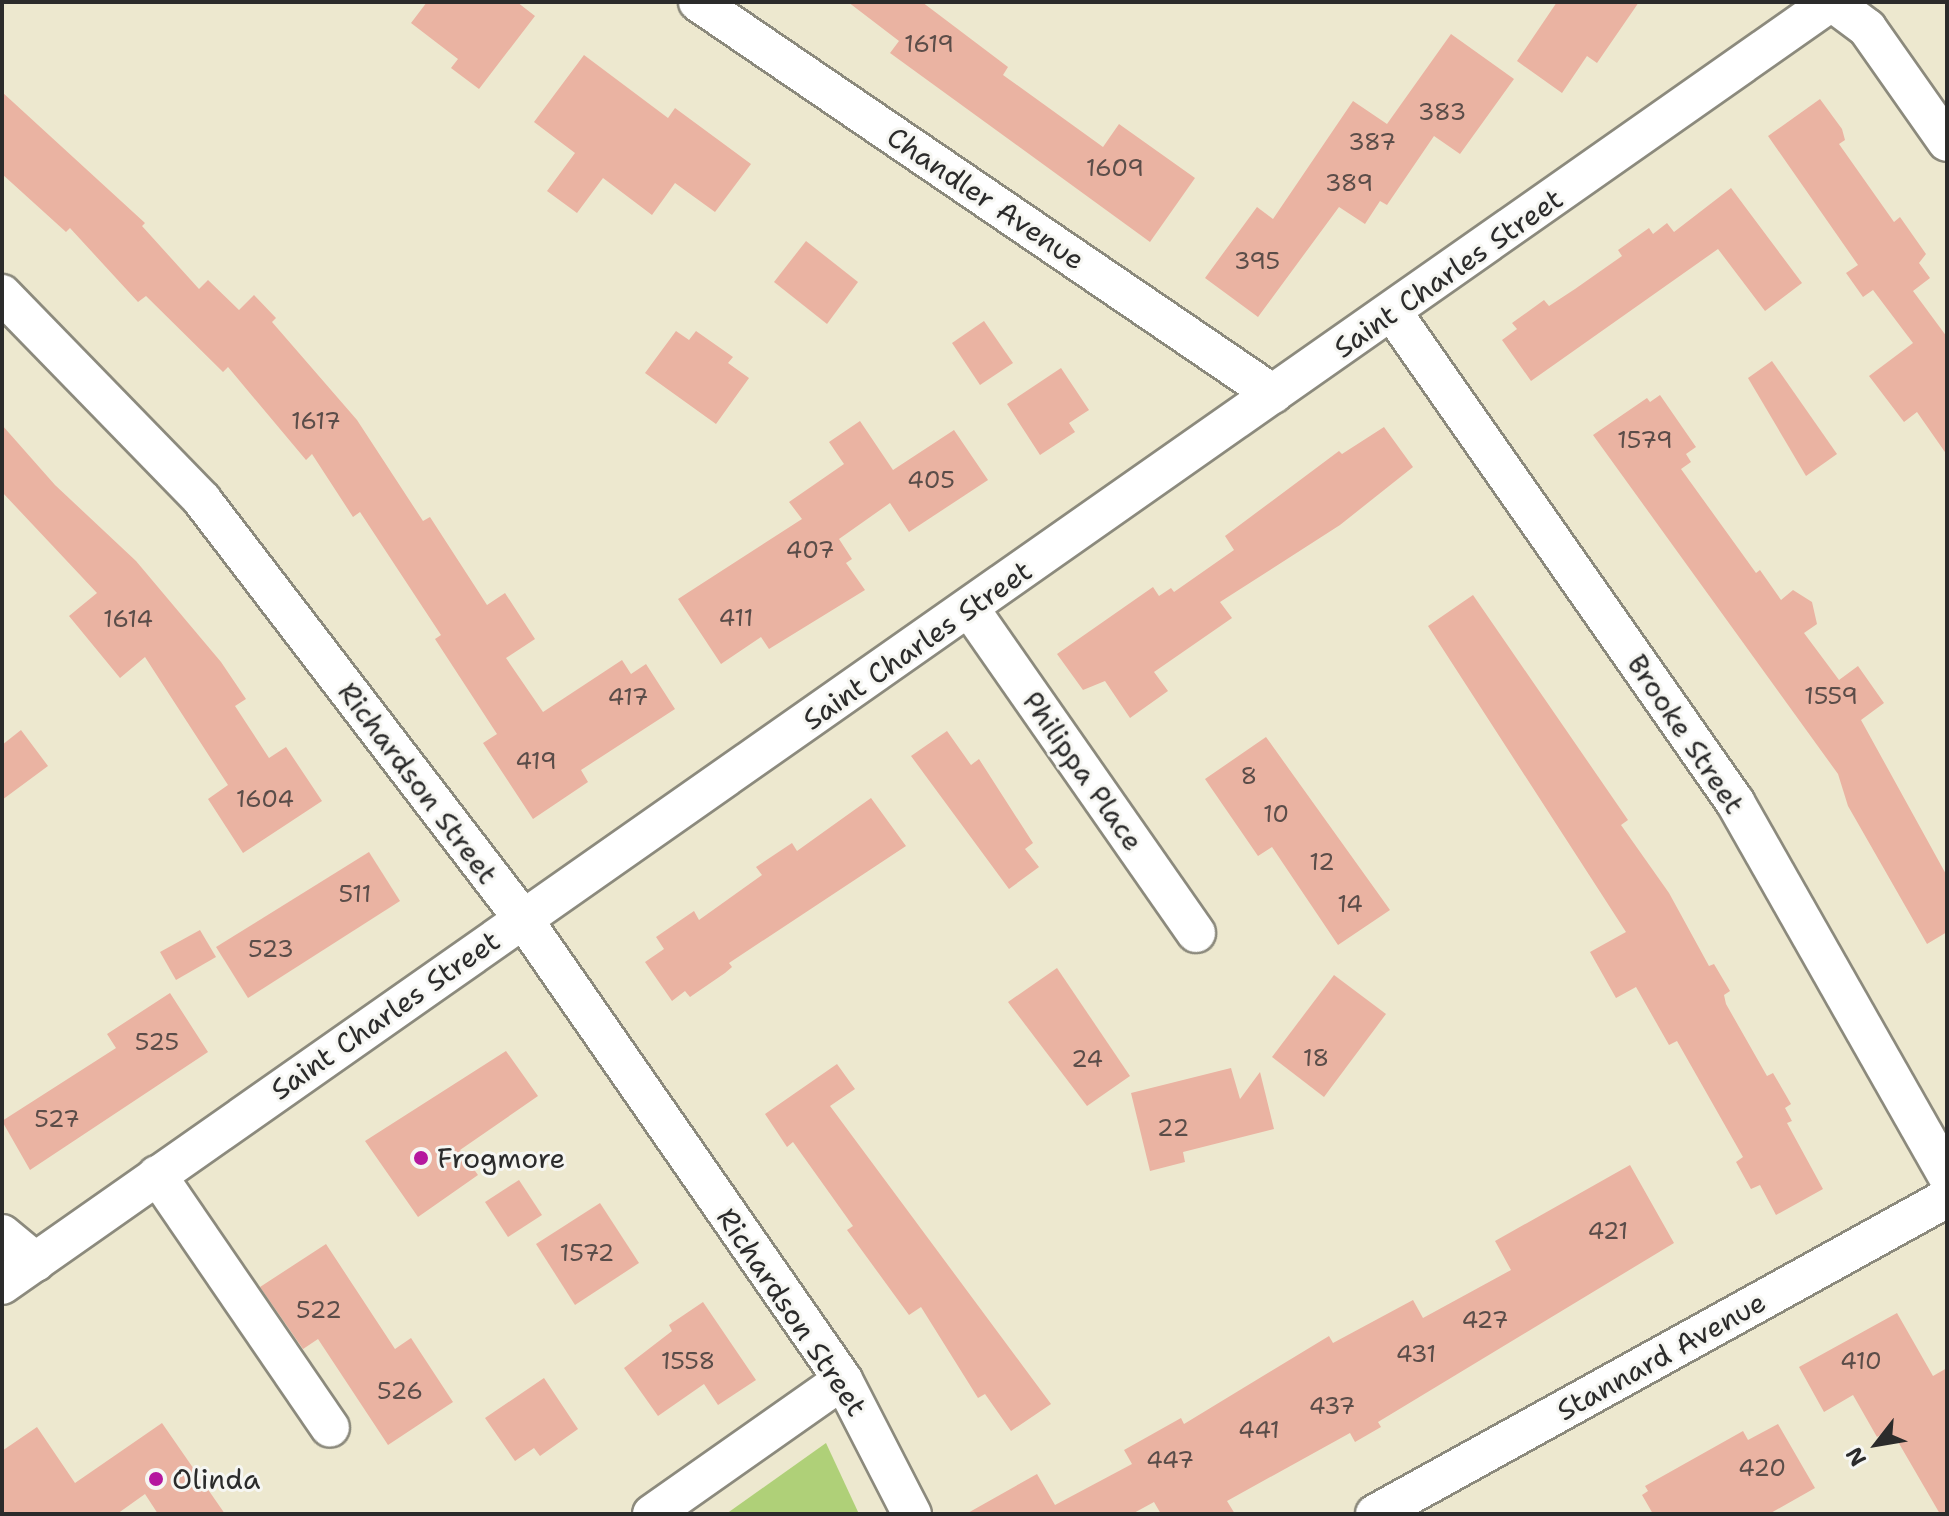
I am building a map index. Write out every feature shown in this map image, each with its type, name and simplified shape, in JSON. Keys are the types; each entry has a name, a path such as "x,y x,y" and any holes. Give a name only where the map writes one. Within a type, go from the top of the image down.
{"street":[{"name":"Chandler Avenue","path":"698,2 1273,394"},
{"name":"Saint Charles Street","path":"2,1285 1393,313 1832,2"},
{"path":"1832,2 1867,28 1947,142"},
{"name":"Richardson Street","path":"2,294 202,500 523,919 843,1380 912,1514"},
{"name":"Brooke Street","path":"1393,313 1735,802 1947,1175"},
{"name":"Philippa Place","path":"970,609 1196,933"},
{"path":"157,1175 330,1428"},
{"name":"Stannard Avenue","path":"1375,1514 1947,1198"},
{"path":"2,1234 36,1262"},
{"path":"652,1514 843,1380"}],"green space":[{"path":"826,1443 859,1514 726,1514"}],"building":[{"path":"427,2 517,2 535,16 479,89 451,68 458,59 411,23"},
{"path":"848,2 922,2 1008,67 1003,75 1103,147 1119,124 1195,178 1150,242 890,53 899,41"},
{"path":"1557,2 1639,2 1597,63 1587,56 1562,93 1517,61"},
{"path":"1451,34 1514,79 1460,154 1434,136 1387,205 1380,201 1365,224 1339,207 1258,317 1205,278 1257,207 1273,219 1353,101 1387,124"},
{"path":"584,55 668,118 675,108 751,164 715,212 675,183 652,215 603,178 577,213 547,191 575,153 534,122"},
{"path":"2,92 145,223 142,226 199,289 208,280 239,310 254,295 276,318 272,322 357,420 423,521 430,517 487,605 505,593 535,639 506,658 543,712 622,660 631,674 646,664 675,709 581,770 588,782 533,819 483,743 497,734 435,639 441,635 360,512 353,517 312,454 306,460 228,367 223,372 146,296 138,302 70,228 66,232 2,174"},
{"path":"1820,99 1842,129 1845,140 1839,144 1894,222 1900,217 1926,254 1919,263 1930,278 1913,291 1947,337 1947,455 1917,412 1904,422 1869,376 1913,343 1873,290 1863,297 1846,273 1858,265 1768,136"},
{"path":"1731,188 1802,283 1765,311 1718,249 1531,381 1502,340 1517,329 1512,323 1544,300 1549,306 1575,289 1622,256 1618,250 1649,228 1653,234 1667,223 1674,232"},
{"path":"806,241 858,282 827,324 774,282"},
{"path":"984,321 1013,363 980,385 952,343"},
{"path":"676,331 689,340 696,331 733,357 728,363 749,378 716,424 645,373"},
{"path":"1772,361 1837,454 1806,476 1748,378"},
{"path":"1061,368 1089,410 1069,423 1075,432 1040,455 1007,404"},
{"path":"1660,395 1696,447 1686,454 1691,462 1681,469 1756,573 1760,570 1781,600 1793,590 1812,602 1817,624 1804,633 1839,680 1858,666 1884,703 1861,720 1947,876 1947,932 1927,944 1848,806 1838,774 1593,435 1647,398 1650,402"},
{"path":"860,421 893,470 954,430 988,480 909,532 890,503 839,539 852,559 846,563 865,590 769,649 761,637 721,664 678,599 802,519 789,502 844,464 829,442"},
{"path":"2,425 55,485 136,561 221,662 246,699 235,706 269,758 286,747 322,801 243,853 208,799 228,785 145,657 120,678 69,616 97,593 2,492"},
{"path":"1384,427 1413,467 1340,525 1220,602 1232,618 1154,672 1168,691 1130,718 1105,681 1083,690 1057,654 1153,587 1159,596 1171,588 1174,592 1234,550 1225,536 1339,451 1342,454"},
{"path":"1473,595 1628,820 1621,825 1669,893 1709,966 1714,964 1730,991 1724,995 1726,1004 1767,1076 1773,1073 1791,1104 1785,1108 1792,1121 1787,1123 1823,1189 1776,1215 1760,1185 1751,1189 1736,1162 1743,1157 1677,1041 1669,1045 1636,987 1616,998 1590,952 1626,932 1428,626"},
{"path":"21,730 48,766 2,800 2,745"},
{"path":"947,731 971,765 979,759 1033,843 1025,849 1039,867 1009,889 911,756"},
{"path":"1266,737 1390,910 1338,945 1272,847 1258,856 1205,779"},
{"path":"871,798 906,846 729,963 732,967 690,997 685,991 672,1001 645,962 664,949 656,937 694,911 699,920 762,875 756,867 792,843 797,851"},
{"path":"369,852 400,901 248,998 216,947"},
{"path":"200,930 216,957 176,980 160,952"},
{"path":"1057,968 1130,1076 1087,1106 1008,1002"},
{"path":"1334,975 1386,1014 1324,1097 1272,1057"},
{"path":"170,993 208,1052 30,1170 2,1121 116,1048 107,1034"},
{"path":"506,1051 538,1096 460,1150 478,1175 418,1217 365,1141"},
{"path":"837,1064 855,1089 830,1106 1051,1404 1011,1431 985,1394 978,1398 921,1307 909,1315 847,1230 853,1226 793,1142 787,1147 765,1114"},
{"path":"1231,1068 1240,1099 1260,1072 1274,1129 1183,1152 1185,1162 1150,1171 1131,1093"},
{"path":"1630,1165 1674,1243 1378,1422 1381,1427 1355,1442 1350,1433 1227,1501 1235,1514 1161,1514 1154,1502 1132,1514 966,1514 1037,1474 1055,1505 1132,1464 1124,1450 1181,1418 1184,1424 1329,1336 1333,1343 1413,1300 1423,1318 1511,1270 1495,1241"},
{"path":"519,1180 542,1215 508,1237 485,1202"},
{"path":"600,1203 639,1263 575,1305 536,1244"},
{"path":"326,1244 395,1349 411,1338 453,1402 388,1445 318,1339 303,1349 260,1287"},
{"path":"703,1302 756,1380 718,1405 704,1384 658,1416 624,1368 672,1331 669,1325"},
{"path":"1897,1313 1933,1376 1947,1368 1947,1514 1940,1514 1897,1440 1893,1442 1887,1431 1877,1437 1853,1395 1824,1412 1799,1367"},
{"path":"544,1378 578,1429 540,1456 534,1448 515,1461 485,1418"},
{"path":"162,1423 225,1514 158,1514 145,1494 117,1514 2,1514 2,1451 37,1427 75,1483"},
{"path":"1778,1424 1815,1488 1769,1514 1653,1514 1642,1495 1648,1491 1645,1486 1743,1431 1748,1440"}],"place":[{"name":"Frogmore","path":"421,1158"},
{"name":"Olinda","path":"156,1479"}]}
